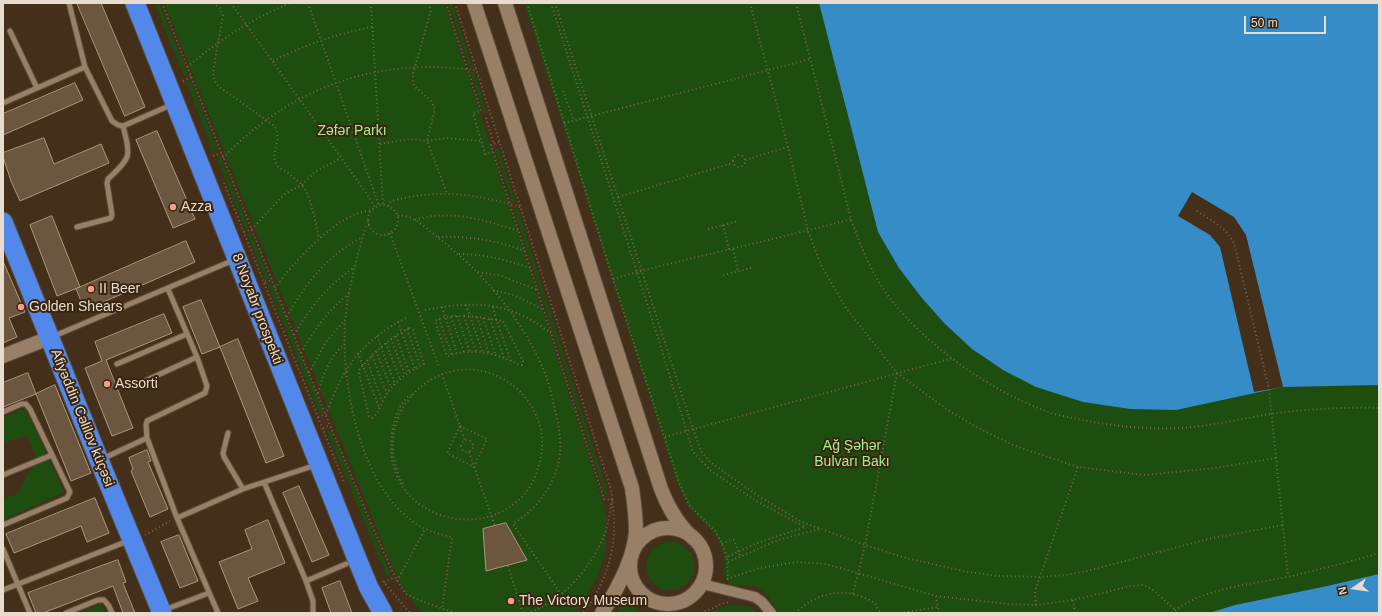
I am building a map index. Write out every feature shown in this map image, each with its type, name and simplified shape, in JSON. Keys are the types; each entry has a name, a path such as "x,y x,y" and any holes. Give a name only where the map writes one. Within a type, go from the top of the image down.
{"highway":[{"name":"8 Noyabr prospekti","path":"135,3 180,96 237,259 357,559 369,588 383,613"},
{"name":"Afiyəddin Cəlilov küçəsi","path":"3,222 131,540 162,612"}],"main road":[{"path":"474,3 632,488 636,532 630,568 633,580 639,591 648,599 660,604 673,604 685,600"},
{"path":"505,3 661,489 668,507 685,531 702,549 705,560 706,572 702,584 695,594 661,613"},
{"path":"3,356 49,338"},
{"path":"602,613 616,590 638,544 647,535 658,530 671,528 684,532 694,539"}],"street":[{"path":"702,584 727,583 755,597 762,602 771,613"}],"lane":[{"path":"69,3 85,67 112,121 123,126 180,96"},
{"path":"10,31 36,88"},
{"path":"3,103 85,67"},
{"path":"76,227 111,218 112,215 107,183 108,179 127,157 123,126"},
{"path":"49,338 237,259"},
{"path":"168,289 197,357 207,386 205,393 147,421 147,438 177,518 218,613"},
{"path":"118,364 187,334"},
{"path":"134,386 197,357"},
{"path":"3,412 21,404 26,404 30,409 70,492 67,498 3,525"},
{"path":"228,433 223,452 224,457 243,489"},
{"path":"99,460 147,438"},
{"path":"3,475 52,455"},
{"path":"177,518 243,489 318,464"},
{"path":"264,482 306,581 312,601 313,613"},
{"path":"3,590 131,540"},
{"path":"3,549 30,613"},
{"path":"306,581 346,564"},
{"path":"162,612 209,593"},
{"path":"66,613 98,600 104,600 112,613"}],"path":[{"path":"162,3 317,394 370,522 395,577 406,594 455,613"},
{"path":"213,3 220,7 223,15 213,72 214,80 218,86 274,126 278,132 275,156 277,165 302,185 310,201 319,239"},
{"path":"231,3 369,197 375,208"},
{"path":"187,67 218,42 246,25 290,3"},
{"path":"308,3 379,206"},
{"path":"371,3 383,205"},
{"path":"429,3 431,10 412,78 414,86 430,100 434,106 434,113 427,142 447,193"},
{"path":"446,3 481,111 473,114 485,154 493,152"},
{"path":"455,3 612,492 614,525 612,549 604,577 592,601 583,613"},
{"path":"527,3 613,279 684,494 695,512 715,531 722,544 728,562"},
{"path":"551,3 693,452 711,471 758,502 805,527 757,542 728,557 727,583 759,568 797,562 826,564 936,596 1008,604 1036,605 1073,600 1131,586 1143,585 1152,589 1175,610"},
{"path":"555,3 692,429 701,451 710,462 760,498 802,522 865,545 906,558 968,572 998,576 1040,578 1087,571 1208,539 1283,525"},
{"path":"750,3 788,147 808,231 821,265 846,308 897,373 974,426 1015,446 1078,467 1144,474 1215,468 1276,458"},
{"path":"796,3 851,219 861,248 884,290 901,312 922,334 979,377 1009,396 1047,412 1094,422 1135,428 1190,428 1272,414 1354,407 1379,408"},
{"path":"272,62 321,40 346,32 372,27"},
{"path":"564,123 811,59"},
{"path":"223,158 237,143 265,120 299,99 336,82 375,72 415,67 440,67 476,70"},
{"path":"180,96 182,81 191,77"},
{"path":"563,91 574,121"},
{"path":"486,118 494,144"},
{"path":"380,144 410,139 427,142 446,138 481,141"},
{"path":"499,142 491,145 493,152 604,499 612,500"},
{"path":"745,160 788,147"},
{"path":"210,150 213,156 221,153"},
{"path":"733,163 733,159 736,156 741,155 745,160"},
{"path":"244,232 252,229 286,193 302,185 315,172 341,158"},
{"path":"733,163 735,167 741,168 744,165 745,160"},
{"path":"618,197 733,163"},
{"path":"222,177 344,484"},
{"path":"388,206 391,201 404,198 447,193 482,197 520,207"},
{"path":"369,224 375,232 385,234 390,233 397,226 398,216 396,212 388,206 383,205 372,211 369,224 366,226 355,267 346,319 345,344 346,369 351,405 366,456 376,477 391,500 401,512 415,524 425,529 452,537 442,609"},
{"path":"275,288 299,258 319,239 364,210 372,211"},
{"path":"1197,211 1227,232 1234,242 1268,390 1272,414 1288,576"},
{"path":"398,216 404,215 415,220 458,254 477,272 518,323 547,379 559,429 560,454 555,474 544,495 534,508 513,524 562,594"},
{"path":"415,220 443,216 466,217 489,221 518,231"},
{"path":"613,279 851,219"},
{"path":"708,229 739,221"},
{"path":"723,225 729,250"},
{"path":"390,233 439,367"},
{"path":"437,237 470,237 485,239 525,251"},
{"path":"287,317 302,291 322,267 344,248 363,238"},
{"path":"733,249 738,272"},
{"path":"458,254 487,256 530,268"},
{"path":"294,335 318,299 329,286 355,267"},
{"path":"723,275 751,268"},
{"path":"477,272 502,276 537,290"},
{"path":"265,282 272,280"},
{"path":"493,290 514,295 543,309"},
{"path":"301,353 318,325 336,305 350,294"},
{"path":"425,310 466,305 493,307 508,310 533,321 552,333"},
{"path":"466,305 483,353"},
{"path":"442,307 457,353"},
{"path":"493,307 496,320 511,361"},
{"path":"457,316 470,352"},
{"path":"464,316 476,352"},
{"path":"464,316 496,320 504,323 523,363 521,366 504,358 476,352 464,352 447,356 434,324 435,320 464,316"},
{"path":"318,417 326,414 334,392 346,369 358,353 377,336 408,317"},
{"path":"451,317 464,352"},
{"path":"477,317 489,354"},
{"path":"483,318 496,356"},
{"path":"309,373 326,342 346,319"},
{"path":"439,319 452,355"},
{"path":"490,319 504,358"},
{"path":"398,322 414,369"},
{"path":"410,328 413,330 424,364 400,379 391,388 382,401 374,418 370,417 359,370 381,346 401,332 410,328"},
{"path":"407,329 420,366"},
{"path":"396,335 409,372"},
{"path":"377,336 395,384"},
{"path":"391,339 405,375"},
{"path":"386,342 400,379"},
{"path":"317,394 330,362 340,347 345,344"},
{"path":"376,351 391,388"},
{"path":"358,353 379,408"},
{"path":"372,355 387,394"},
{"path":"665,437 953,358"},
{"path":"367,360 382,401"},
{"path":"403,484 395,464 393,442 398,419 412,395 422,384 442,374 459,370 475,370 497,376 507,381 524,396 536,415 542,437 542,448 539,465 527,490 515,502 501,512 491,516 469,520 434,514 415,502 400,486 392,464 390,442 392,428 407,397 412,395"},
{"path":"853,594 865,545 897,373"},
{"path":"442,374 465,441"},
{"path":"323,428 330,425"},
{"path":"460,426 447,454 474,467"},
{"path":"460,426 487,439 474,467"},
{"path":"465,441 468,440 472,442 474,447 469,452"},
{"path":"465,441 461,446 462,450 467,453 469,452"},
{"path":"469,452 494,526"},
{"path":"1036,605 1035,591 1078,467"},
{"path":"528,613 562,594 583,572 590,562 606,530 612,500"},
{"path":"131,540 146,535 177,518"},
{"path":"397,581 425,529"},
{"path":"728,562 778,540 821,529"},
{"path":"722,544 733,540 740,556"},
{"path":"1172,613 1194,599 1212,592 1288,576 1379,553"},
{"path":"508,566 523,613"},
{"path":"381,576 384,582 411,613"},
{"path":"384,582 395,577"},
{"path":"795,613 807,602 820,596 836,593 853,594 868,599 875,603 876,607 881,613"},
{"path":"936,596 939,613"},
{"path":"1073,600 1075,613"},
{"path":"700,613 724,603"},
{"path":"900,613 938,608"}],"green space":[{"path":"154,3 159,3 188,74 184,76"},
{"name":"Zəfər Parkı","path":"164,3 445,3 606,514 606,549 599,573 586,598 574,613 424,613 406,594 389,559"},
{"path":"448,3 452,3 473,68 469,67"},
{"name":"Ağ Şəhər Bulvarı Bakı","path":"524,3 819,3 878,232 899,268 921,297 944,323 972,349 1003,370 1254,392 1283,387 1379,385 1379,574 1235,605 1209,613 778,613 765,593 755,586 741,585 731,587 724,574 723,552 719,542 713,532 688,506 677,482"},
{"path":"470,72 474,72 487,113 484,114"},
{"path":"191,80 218,150 213,152 186,82"},
{"path":"499,148 516,203 512,202 495,149"},
{"path":"221,157 249,227 245,228 217,158"},
{"path":"513,207 518,209 608,494 605,496"},
{"path":"251,232 270,279 266,281 247,234"},
{"path":"272,283 323,411 319,413 268,285"},
{"path":"25,408 64,492 3,520 3,498 18,494 36,458 27,435 3,443 3,418"},
{"path":"331,430 391,575 387,577 327,432"},
{"path":"665,542 675,542 684,546 690,552 693,557 693,575 684,586 675,590 665,590 656,586 650,580 646,571 646,561 650,552 656,546"},
{"path":"626,599 641,613 616,613"},
{"path":"101,604 105,613 78,613"},
{"path":"725,606 748,606 759,613 708,613"}],"water":[{"path":"819,3 1379,3 1379,385 1283,387 1176,410 1130,409 1083,402 1036,387 1003,370 972,349 944,323 921,297 899,268 878,232"},
{"path":"1379,574 1379,613 1209,613 1235,605"}],"pier":[{"path":"1192,192 1234,217 1246,235 1283,387 1254,392 1220,247 1210,235 1178,216"}],"building":[{"path":"77,3 101,3 145,107 125,116"},
{"path":"75,83 83,100 3,135 3,114"},
{"path":"157,131 195,219 173,228 136,140"},
{"path":"44,138 54,164 101,144 109,163 20,201 11,181 3,153"},
{"path":"52,216 80,287 57,296 30,225"},
{"path":"186,241 195,262 85,310 76,289"},
{"path":"3,261 25,312 9,318 17,337 3,343"},
{"path":"201,300 220,347 202,354 183,307"},
{"path":"164,314 172,333 106,360 133,428 112,436 85,368 102,361 95,342"},
{"path":"238,339 284,456 266,463 220,347"},
{"path":"28,373 36,394 3,407 3,383"},
{"path":"55,385 91,473 71,481 36,394"},
{"path":"147,450 151,461 148,462 168,509 150,517 131,471 133,469 129,458"},
{"path":"299,486 329,555 312,562 283,493"},
{"path":"95,498 109,533 87,542 81,526 14,553 6,534"},
{"path":"268,520 285,563 248,578 258,601 238,609 219,562 252,549 245,530"},
{"path":"506,523 527,560 486,571 483,529"},
{"path":"179,535 198,581 180,588 161,542"},
{"path":"118,560 126,582 123,583 135,613 123,613 113,586 43,613 36,613 28,593"},
{"path":"340,581 352,613 331,613 322,588"}],"place":[{"name":"Azza","path":"173,207"},
{"name":"II Beer","path":"91,289"},
{"name":"Golden Shears","path":"21,307"},
{"name":"Assorti","path":"107,384"},
{"name":"The Victory Museum","path":"511,601"}]}
